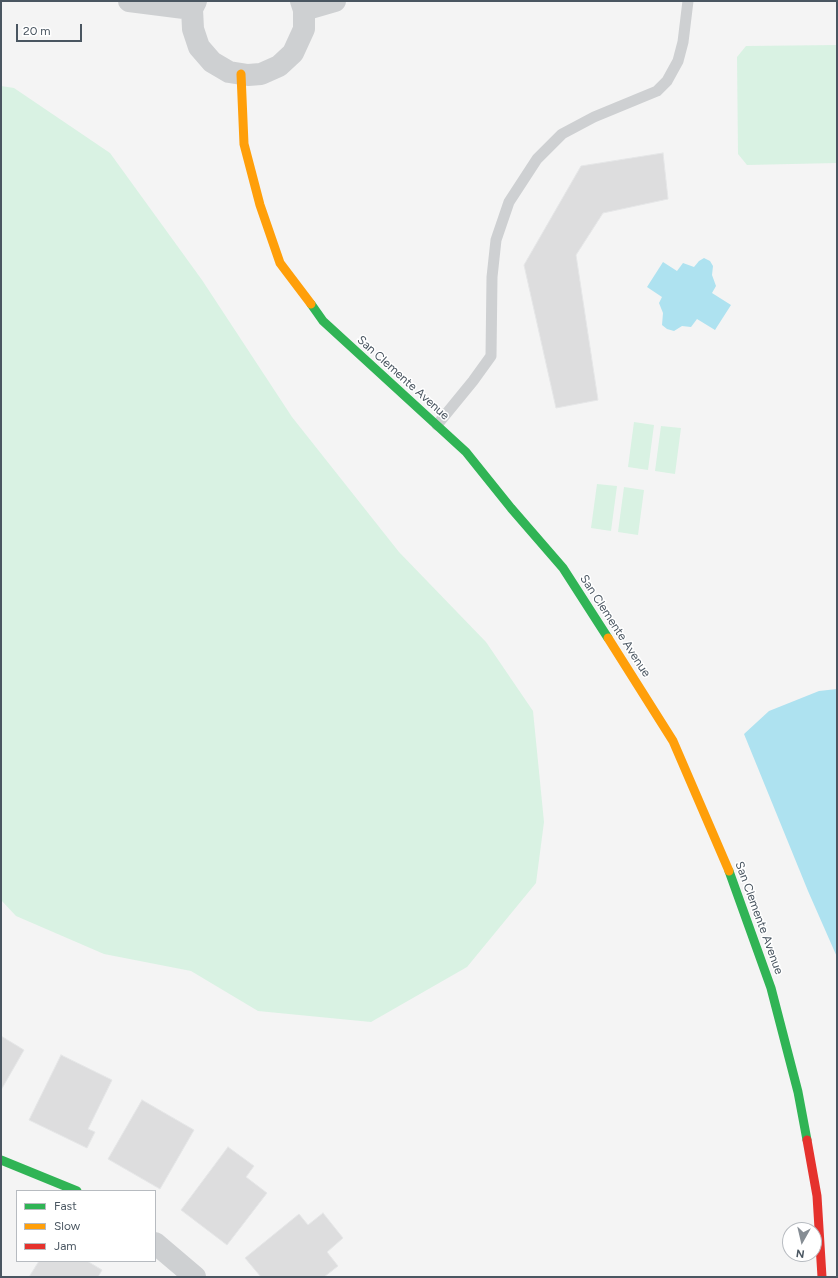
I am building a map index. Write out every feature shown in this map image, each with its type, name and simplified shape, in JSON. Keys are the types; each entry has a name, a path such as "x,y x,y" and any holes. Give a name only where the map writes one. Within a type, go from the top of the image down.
{"street":[{"path":"129,1 194,5 193,29 199,47 212,62 229,72 248,75 261,74 279,66 293,53 304,29 303,5 335,1"},
{"name":"San Clemente Avenue","path":"241,74 244,144 260,204 280,263 323,321 466,452 511,508 563,568 673,741 725,859 771,988 798,1092 817,1196 822,1277"},
{"path":"1,1160 75,1190"},
{"path":"156,1244 195,1277"}],"lane":[{"path":"437,425 473,381 491,356 492,269 496,240 508,202 537,159 562,134 594,117 657,91 667,81 678,61 683,42 688,1"}],"green space":[{"path":"837,45 837,163 747,165 738,154 737,57 746,46"},
{"path":"1,86 14,88 110,153 202,280 292,417 399,552 486,642 533,711 544,822 536,883 467,967 371,1022 258,1011 191,971 104,954 16,916 1,900"},
{"path":"634,422 654,425 648,470 628,467"},
{"path":"661,426 681,428 675,474 655,471"},
{"path":"597,484 617,486 611,531 591,528"},
{"path":"624,487 644,490 638,535 618,532"}],"water":[{"path":"704,258 710,261 713,266 712,275 716,286 712,293 731,305 715,330 697,319 691,327 682,326 674,331 667,329 662,325 663,313 659,303 662,297 647,287 663,262 677,271 683,263 694,267"},
{"path":"837,689 837,957 808,891 744,734 769,711 819,691"}],"building":[{"path":"663,153 668,199 603,213 576,255 598,400 556,408 524,265 581,166"},
{"path":"1,1036 24,1050 1,1090"},
{"path":"61,1055 112,1080 88,1129 95,1132 87,1148 29,1120"},
{"path":"142,1100 194,1130 160,1189 108,1159"},
{"path":"228,1147 254,1166 246,1177 267,1193 227,1245 181,1210"},
{"path":"323,1213 343,1238 327,1252 338,1266 324,1277 261,1277 245,1258 299,1214 308,1225"},
{"path":"38,1262 89,1262 102,1270 98,1277 29,1277"}],"traffic: fast":[{"path":"311,304 323,321 466,452 511,508 563,568 608,638"},
{"path":"729,871 771,988 798,1092 807,1140"},
{"path":"1,1160 75,1190"}],"traffic: slow":[{"path":"241,74 244,144 260,205 280,263 311,304"},
{"path":"608,638 673,741 729,871"}],"traffic: jam":[{"path":"807,1140 817,1196 822,1277"}]}
